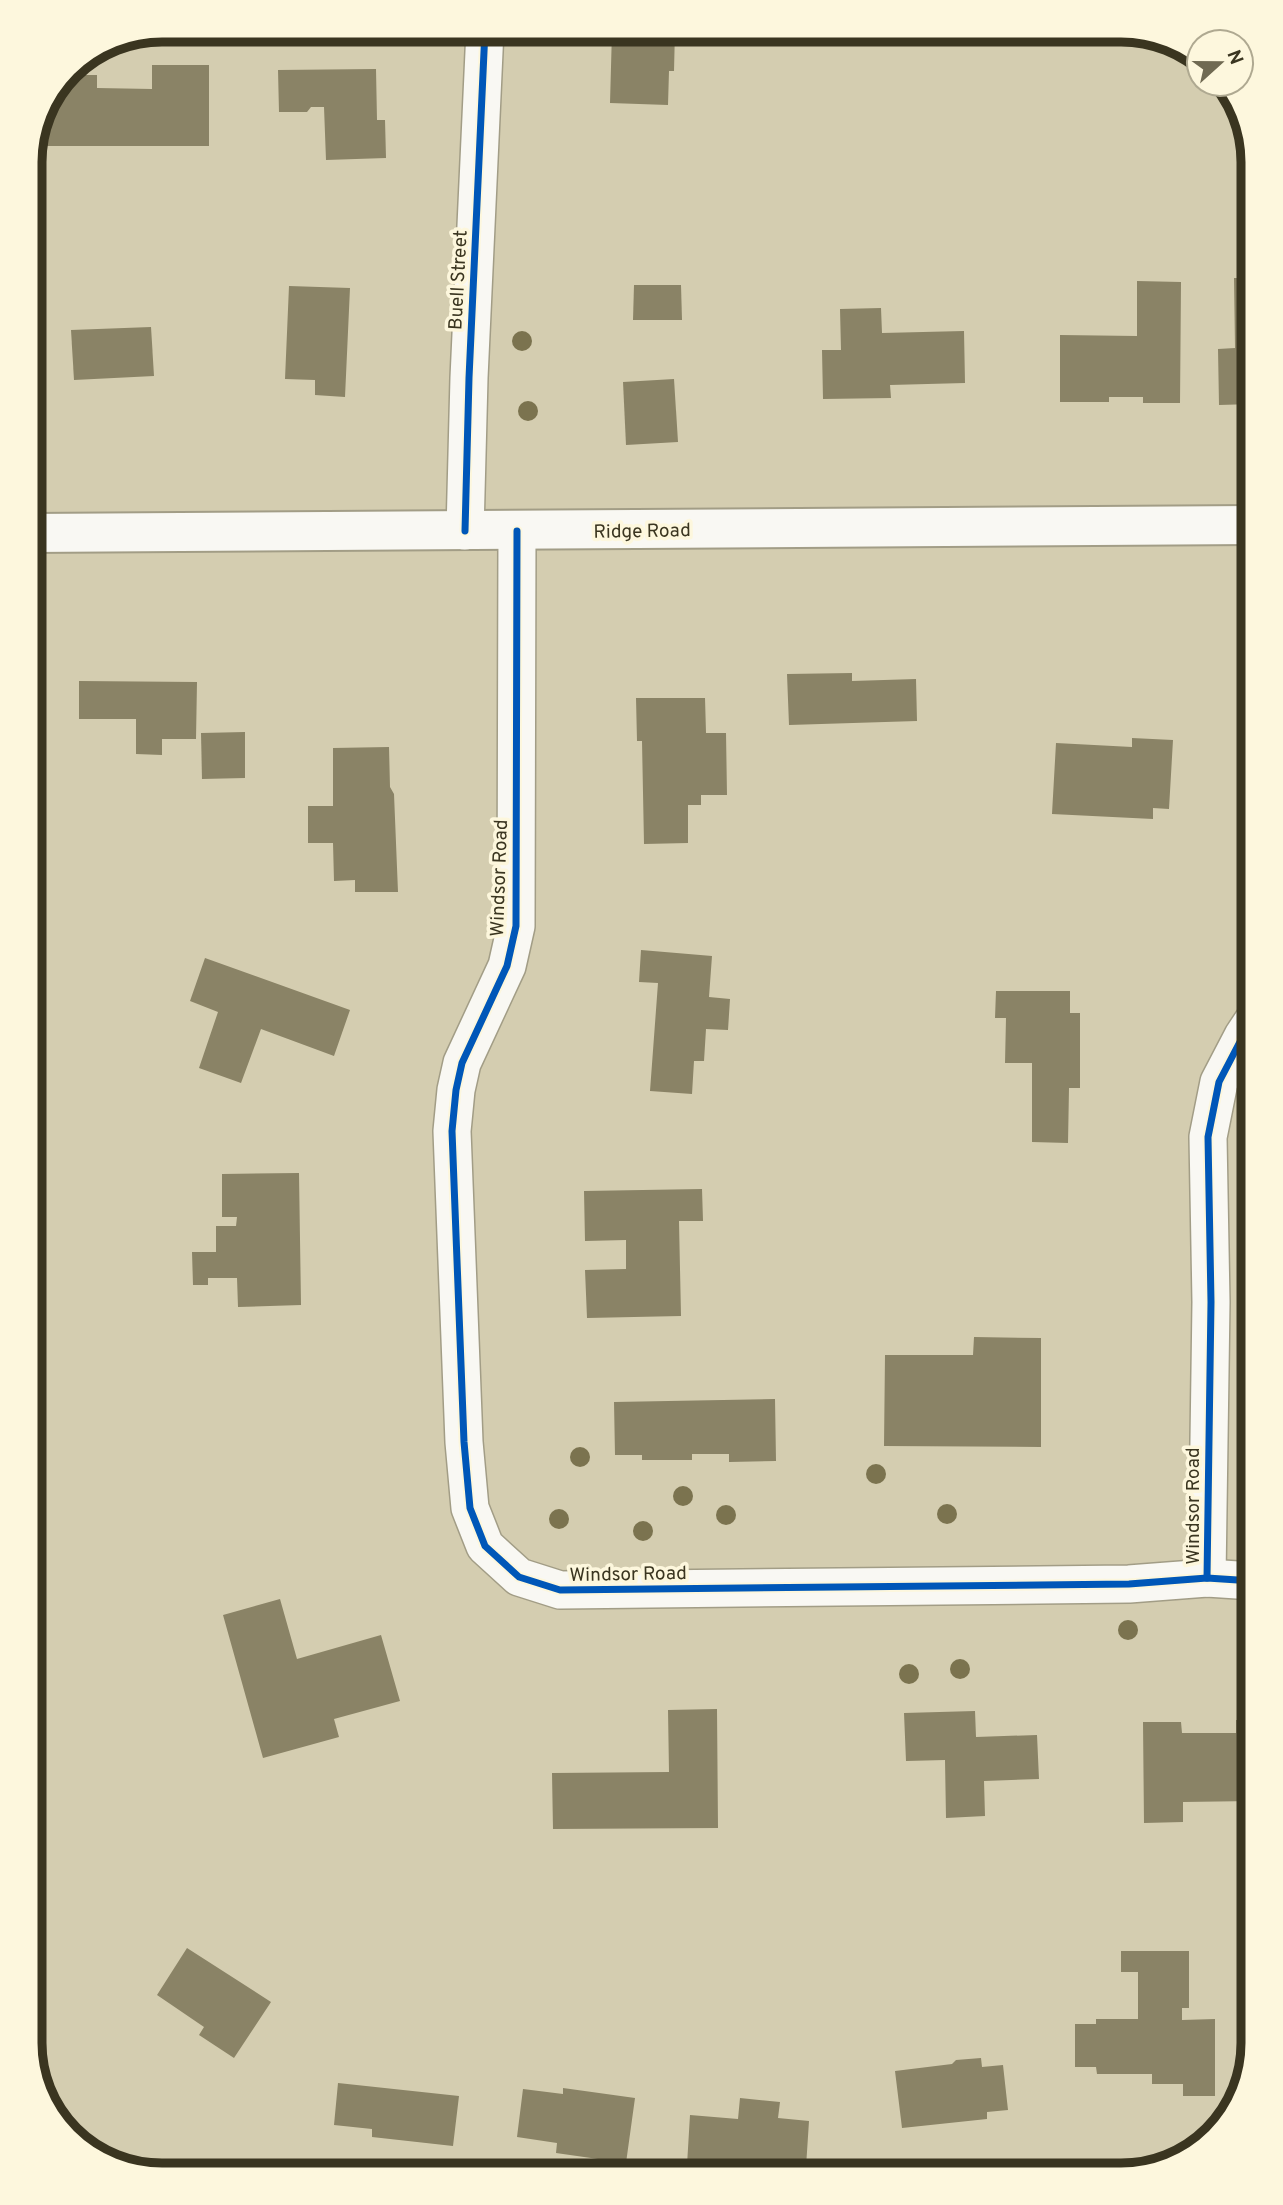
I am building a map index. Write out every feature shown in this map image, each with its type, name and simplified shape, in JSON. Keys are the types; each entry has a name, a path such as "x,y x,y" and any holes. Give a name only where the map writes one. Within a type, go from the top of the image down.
{"main road":[{"name":"Ridge Road","path":"42,533 1241,525"}],"street":[{"name":"Buell Street","path":"465,531 468,378 484,42"},
{"name":"Windsor Road","path":"517,531 516,926 507,966 462,1063 452,1131 464,1442 470,1508 485,1546 519,1577 560,1590 1129,1584 1207,1578 1211,1302 1208,1137 1219,1082 1241,1043"},
{"path":"1207,1578 1241,1580"}],"building":[{"path":"612,42 675,42 674,71 669,71 668,105 610,103"},
{"path":"152,65 209,65 209,146 45,146 46,131 54,109 80,75 97,75 97,88 152,89"},
{"path":"376,69 377,120 385,120 386,158 326,160 324,107 311,107 307,112 279,112 278,70"},
{"path":"1234,278 1241,278 1241,404 1219,405 1218,349 1235,348"},
{"path":"1137,281 1181,282 1180,403 1143,403 1143,397 1109,397 1109,402 1060,402 1060,335 1137,336"},
{"path":"634,285 681,285 682,320 633,320"},
{"path":"289,286 350,288 345,397 315,395 315,380 285,379"},
{"path":"881,308 882,333 964,331 965,383 890,385 891,398 823,399 822,350 841,350 840,309"},
{"path":"151,327 154,376 74,380 71,330"},
{"path":"674,379 678,442 626,445 623,382"},
{"path":"852,673 852,681 916,679 917,721 789,725 787,674"},
{"path":"79,681 197,682 196,739 162,739 162,755 136,754 136,719 79,719"},
{"path":"636,698 705,698 706,733 726,733 727,795 701,795 701,805 688,805 688,843 644,844 642,741 637,741"},
{"path":"245,732 245,778 202,779 201,733"},
{"path":"1132,738 1173,740 1169,809 1153,808 1153,819 1052,814 1056,743 1132,747"},
{"path":"389,747 398,892 355,892 355,880 334,881 333,843 308,843 308,806 333,806 333,748"},
{"path":"641,950 712,956 709,997 730,999 728,1030 706,1029 704,1061 694,1061 692,1094 650,1091 658,983 639,982"},
{"path":"205,958 350,1010 334,1056 261,1029 241,1083 199,1068 218,1012 190,1001"},
{"path":"996,991 1070,991 1070,1013 1080,1013 1080,1088 1069,1088 1068,1143 1032,1142 1032,1063 1005,1063 1006,1018 995,1018"},
{"path":"299,1173 301,1305 238,1307 237,1278 208,1278 208,1285 193,1285 192,1252 216,1252 216,1226 236,1226 237,1217 222,1217 222,1174"},
{"path":"702,1189 703,1221 679,1221 681,1316 587,1318 585,1270 626,1269 626,1240 585,1241 584,1191"},
{"path":"974,1337 1041,1338 1041,1447 884,1446 885,1355 973,1355"},
{"path":"775,1399 776,1461 729,1462 729,1454 692,1454 692,1460 642,1460 642,1455 615,1455 614,1402"},
{"path":"280,1599 297,1659 381,1635 400,1701 334,1719 339,1737 263,1758 223,1615"},
{"path":"717,1709 718,1828 553,1829 552,1773 669,1772 668,1710"},
{"path":"975,1711 976,1737 1037,1735 1039,1779 984,1781 985,1816 946,1818 945,1760 906,1761 904,1713"},
{"path":"1236,1720 1241,1720 1241,1801 1183,1802 1183,1822 1144,1823 1143,1722 1181,1722 1182,1733 1236,1733"},
{"path":"187,1948 271,2002 234,2058 199,2035 204,2027 157,1995"},
{"path":"1121,1951 1189,1951 1189,2008 1182,2008 1182,2020 1215,2019 1215,2096 1183,2096 1183,2084 1152,2084 1152,2074 1097,2074 1096,2067 1075,2067 1075,2024 1096,2024 1096,2019 1138,2019 1138,1972 1121,1972"},
{"path":"981,2058 982,2067 1003,2065 1008,2110 987,2112 987,2119 902,2128 895,2071"},
{"path":"338,2083 459,2096 453,2146 372,2137 372,2129 334,2125"},
{"path":"563,2088 635,2098 626,2163 556,2153 557,2143 517,2137 523,2089 563,2094"},
{"path":"740,2098 780,2102 778,2118 809,2121 806,2163 687,2163 690,2115 738,2119"}],"cycle path":[{"path":"465,531 484,42"},
{"path":"517,531 516,926 507,966 462,1063 452,1131 464,1442 470,1508 485,1546 519,1577 560,1590 1129,1584 1207,1578 1241,1580"},
{"path":"1207,1578 1211,1302 1208,1137 1219,1082 1241,1040"}]}
